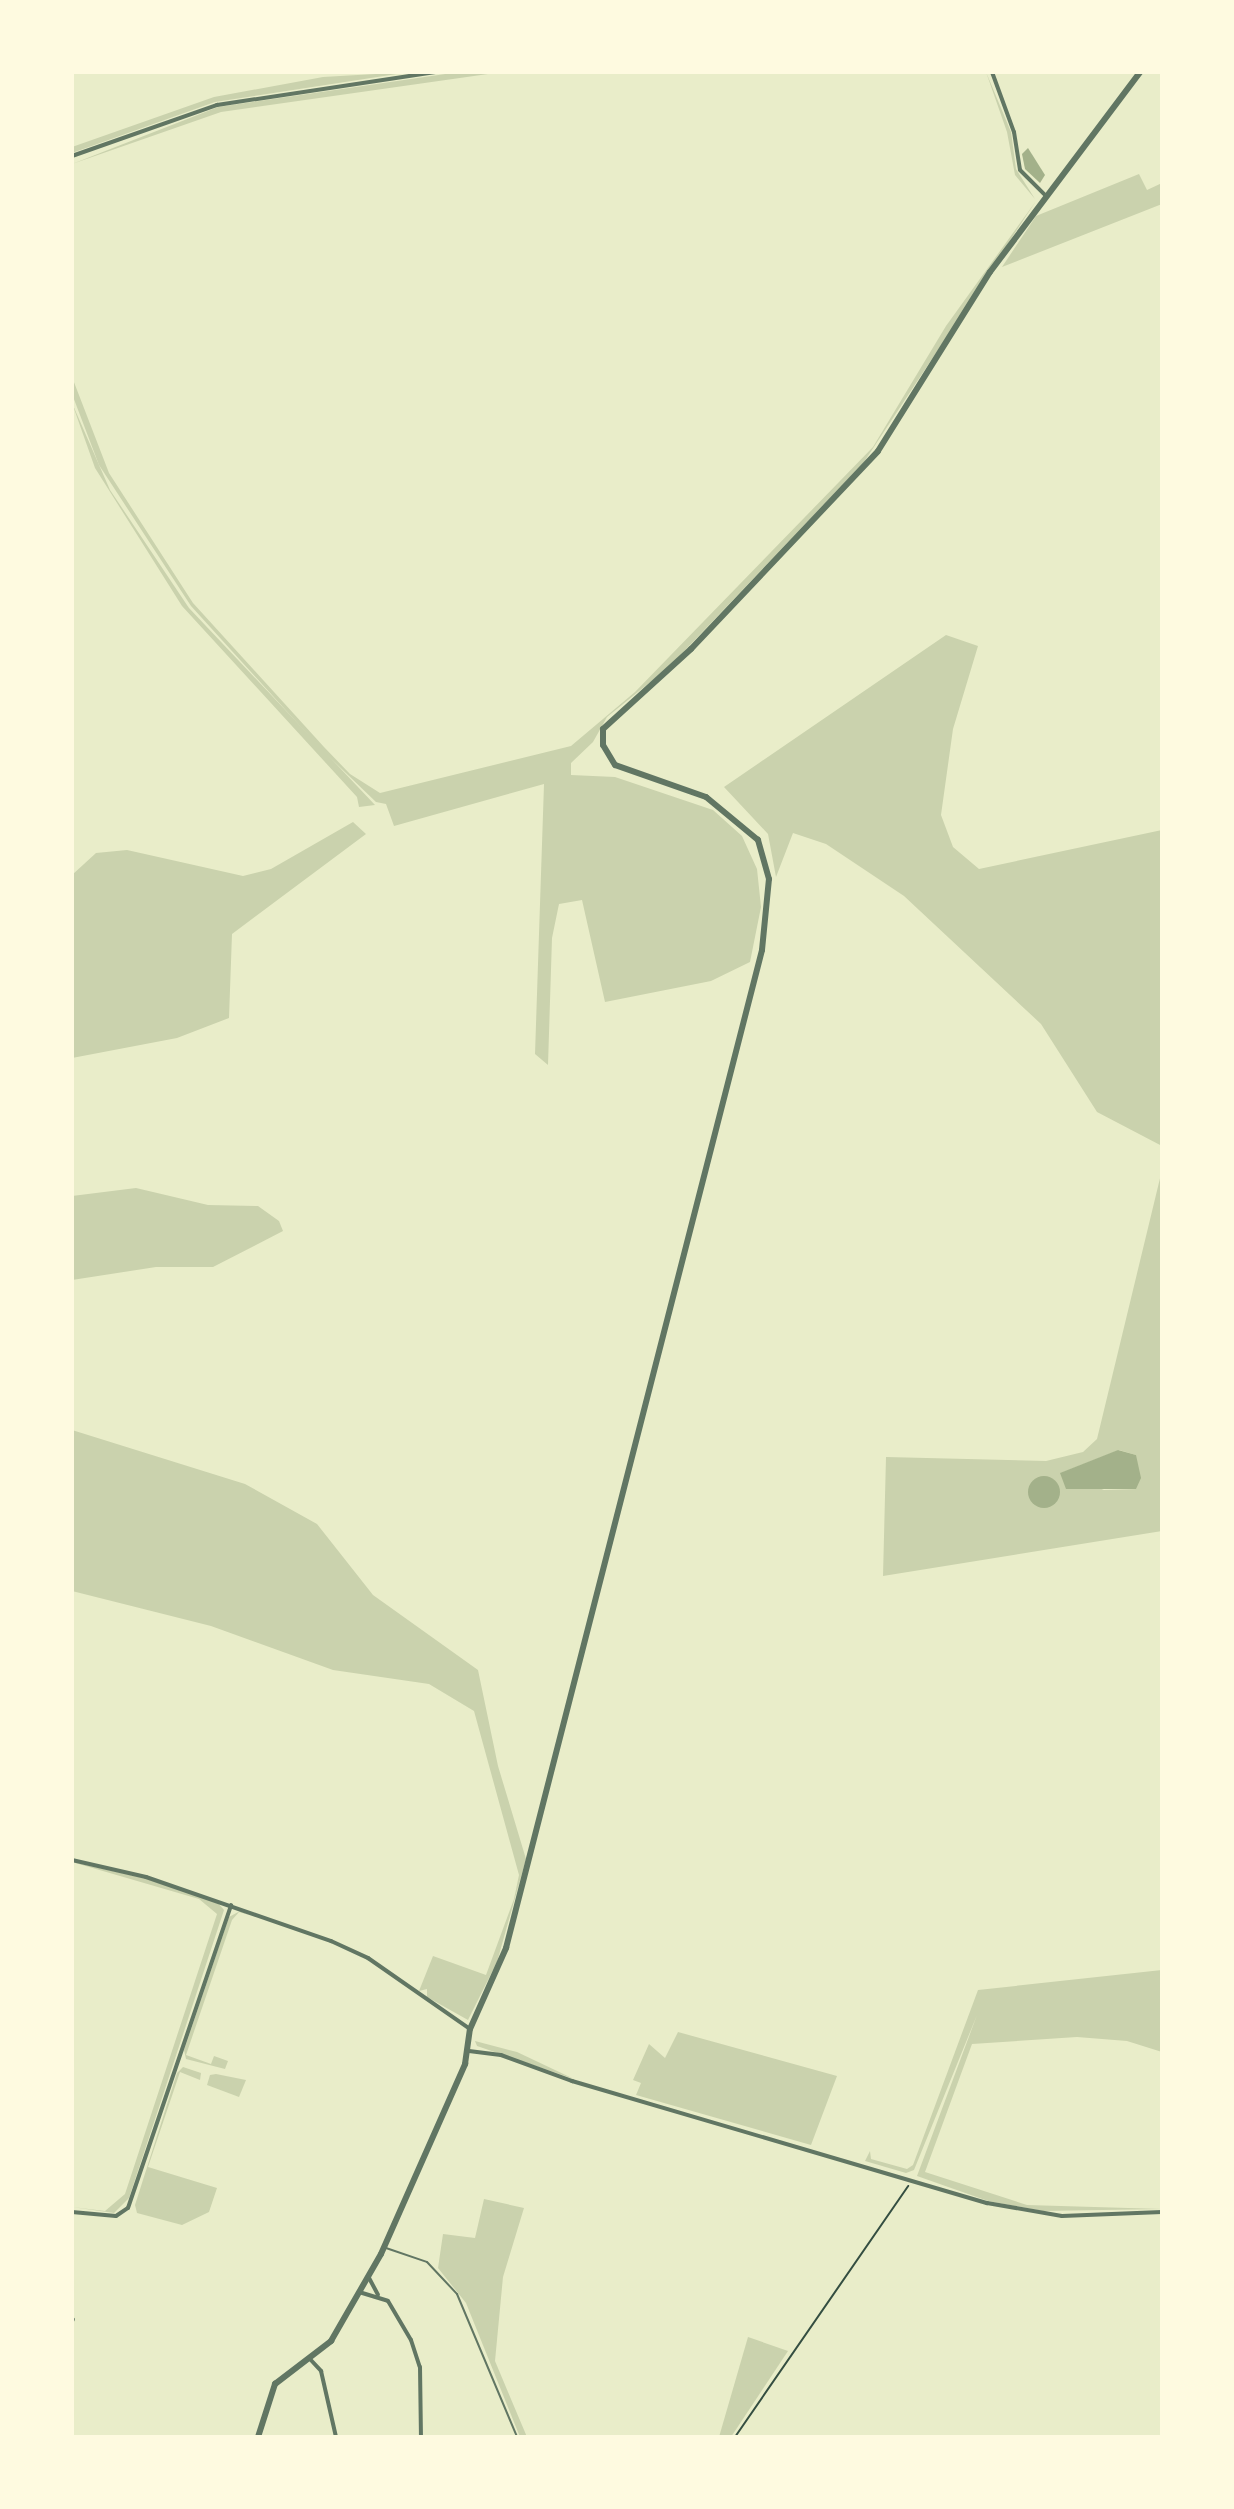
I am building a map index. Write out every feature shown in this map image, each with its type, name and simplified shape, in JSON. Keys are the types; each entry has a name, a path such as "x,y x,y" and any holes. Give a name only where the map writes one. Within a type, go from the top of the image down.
{"street":[{"path":"72,156 217,105 436,72"},
{"path":"992,72 1014,132 1020,170 1046,196"},
{"path":"258,2437 275,2384 337,2334 385,2247 469,2051 470,2029 510,1932 754,987 770,898 763,851 749,829 706,797 615,765 603,745 603,729 673,668 878,451 965,309 1140,72"},
{"path":"72,1860 121,1869 231,1905 368,1958 470,2029"},
{"path":"72,2212 124,2215 231,1905"},
{"path":"469,2051 501,2055 572,2081 913,2178 987,2203 1042,2214 1162,2212"},
{"path":"368,2276 378,2295 396,2312 416,2352 421,2437"},
{"path":"359,2292 378,2295"},
{"path":"309,2358 323,2380 336,2437"}],"lane":[{"path":"385,2247 427,2262 457,2294 517,2437"}],"path":[{"path":"735,2437 913,2178"}],"shaded area":[{"path":"410,72 215,102 72,153 72,147 214,97 323,77"},
{"path":"459,72 502,72 221,112 72,164 218,107"},
{"path":"986,72 1011,132 1016,169 1035,199 1015,175 1007,132"},
{"path":"1028,148 1045,175 1040,183 1025,169 1022,154"},
{"path":"1139,174 1147,190 1162,183 1162,204 1002,267 1036,216"},
{"path":"1036,201 864,462 670,666 607,717 593,742 571,763 571,775 615,777 713,810 742,836 757,869 761,907 750,962 711,981 605,1002 582,900 559,904 552,938 548,1065 535,1054 544,784 394,826 386,804 376,802 321,749 191,606 99,465 72,394 72,377 109,473 193,603 350,774 380,793 571,746 635,692 873,447 946,326"},
{"path":"72,403 110,490 189,608 375,805 359,807 357,797 182,606 95,468"},
{"path":"946,635 978,646 953,729 941,815 953,847 979,869 1162,830 1162,1146 1097,1112 1041,1024 904,896 826,844 793,833 776,877 768,834 724,787"},
{"path":"353,822 366,834 232,934 229,1018 177,1038 72,1058 72,875 96,853 127,850 243,876 271,869"},
{"path":"1162,1170 1162,1531 883,1576 886,1457 1046,1461 1083,1452 1097,1439","holes":["1119,1450 1136,1455 1136,1489 1104,1490 1061,1473"]},
{"path":"136,1188 208,1205 258,1206 279,1221 283,1231 213,1267 156,1267 72,1280 72,1196"},
{"path":"72,1430 245,1484 317,1524 373,1595 478,1670 498,1766 526,1859 497,1962 468,2020 427,1997 427,1989 419,1991 433,1956 486,1975 514,1899 519,1875 474,1711 429,1684 333,1670 211,1626 72,1591"},
{"path":"1118,1450 1136,1455 1141,1478 1136,1489 1066,1489 1060,1473"},
{"path":"1044,1476 1055,1481 1060,1492 1055,1503 1044,1508 1033,1503 1028,1492 1033,1481"},
{"path":"72,1862 144,1878 218,1903 224,1910 129,2198 114,2213 72,2207 105,2211 125,2194 217,1914 199,1899"},
{"path":"240,1911 249,1915 239,1912 232,1920 186,2055 211,2064 214,2056 228,2061 225,2069 186,2059 184,2050 229,1917"},
{"path":"1162,1970 1162,2052 1127,2041 1077,2037 972,2044 925,2172 1027,2205 1162,2209 1043,2211 988,2201 917,2176 977,2015 914,2170 906,2173 865,2161 870,2151 871,2159 907,2169 913,2165 978,1990"},
{"path":"678,2032 837,2076 811,2145 636,2095 641,2083 633,2080 649,2044 665,2058"},
{"path":"475,2041 517,2052 574,2079 477,2046"},
{"path":"183,2067 201,2073 200,2080 180,2072 148,2167 217,2188 209,2212 182,2225 137,2213 135,2205 177,2073"},
{"path":"210,2075 246,2080 239,2097 207,2085"},
{"path":"484,2199 524,2208 503,2277 495,2361 527,2437 520,2437 466,2303 438,2268 443,2234 475,2238"},
{"path":"748,2337 788,2351 731,2437 719,2437"}]}
